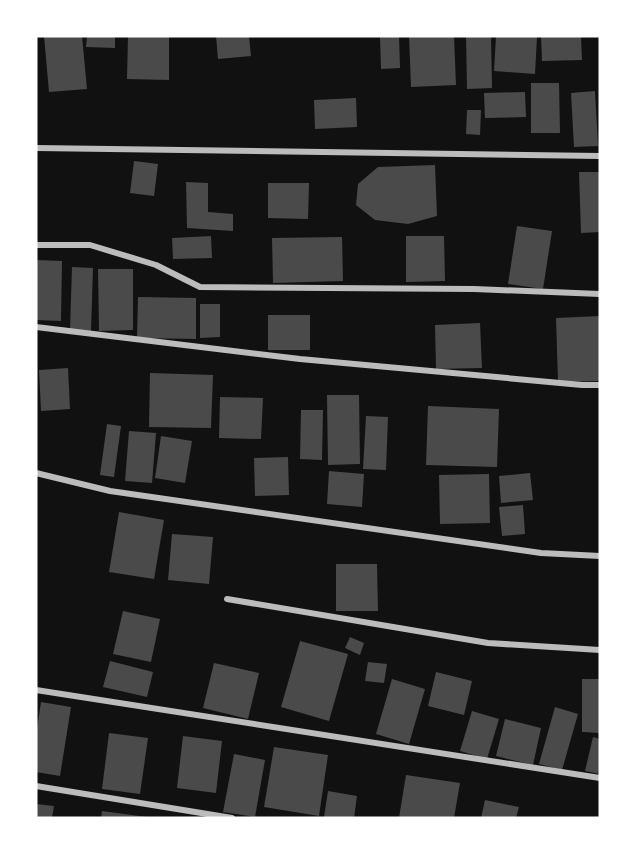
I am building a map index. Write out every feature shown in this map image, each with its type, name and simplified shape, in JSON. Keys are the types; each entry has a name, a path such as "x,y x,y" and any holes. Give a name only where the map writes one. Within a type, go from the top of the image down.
{"street":[{"path":"36,148 600,156"},
{"path":"36,244 90,245 156,266 200,287 474,289 600,294"},
{"path":"36,327 300,359 600,385"},
{"path":"36,473 122,493 540,553 600,555"},
{"path":"227,599 488,643 600,650"},
{"path":"36,690 600,778"},
{"path":"36,786 232,818"}],"building":[{"path":"44,36 82,36 87,89 49,92"},
{"path":"87,36 115,36 115,48 86,47"},
{"path":"128,36 169,36 169,80 127,79"},
{"path":"216,36 249,36 251,56 218,59"},
{"path":"380,36 399,36 400,68 381,69"},
{"path":"409,36 454,36 456,85 411,87"},
{"path":"466,36 491,36 492,88 467,89"},
{"path":"496,36 537,37 535,74 494,71"},
{"path":"541,36 581,36 582,60 542,61"},
{"path":"531,83 559,83 560,133 531,133"},
{"path":"595,91 598,146 574,147 571,93"},
{"path":"525,92 526,117 485,118 484,93"},
{"path":"356,98 357,127 315,129 314,100"},
{"path":"467,110 481,110 480,135 466,134"},
{"path":"134,161 158,164 154,196 130,193"},
{"path":"435,165 437,216 408,224 375,220 356,205 358,184 378,167"},
{"path":"579,172 600,172 600,232 581,233"},
{"path":"186,182 208,183 208,212 233,214 233,231 187,228"},
{"path":"268,183 309,183 308,219 268,218"},
{"path":"517,226 552,231 543,289 508,284"},
{"path":"211,236 212,258 173,259 172,238"},
{"path":"406,236 444,236 445,281 406,282"},
{"path":"342,237 343,281 273,283 272,238"},
{"path":"36,260 62,261 61,321 36,320"},
{"path":"72,267 93,268 91,331 70,330"},
{"path":"98,269 133,269 133,330 99,331"},
{"path":"138,297 196,298 196,339 137,338"},
{"path":"200,304 220,304 220,337 200,338"},
{"path":"268,315 310,315 310,350 268,350"},
{"path":"600,316 600,381 558,382 556,318"},
{"path":"480,323 482,368 436,369 435,325"},
{"path":"68,368 70,409 41,411 39,370"},
{"path":"150,373 213,375 211,428 149,427"},
{"path":"327,395 359,395 360,464 328,465"},
{"path":"220,397 263,398 261,439 219,438"},
{"path":"428,406 499,409 497,467 426,465"},
{"path":"301,410 323,410 322,460 300,459"},
{"path":"366,416 388,417 386,470 363,469"},
{"path":"107,424 121,426 114,477 100,475"},
{"path":"129,431 156,433 152,483 125,481"},
{"path":"161,436 192,441 185,483 155,478"},
{"path":"288,457 289,495 255,496 254,458"},
{"path":"329,471 364,474 362,507 327,504"},
{"path":"530,473 533,500 501,503 499,476"},
{"path":"489,474 490,523 440,524 439,475"},
{"path":"523,505 525,534 502,536 499,507"},
{"path":"119,512 164,520 154,579 109,572"},
{"path":"172,534 213,537 209,584 168,580"},
{"path":"336,564 377,564 378,611 336,611"},
{"path":"123,611 160,619 151,662 113,654"},
{"path":"350,637 364,643 360,655 345,648"},
{"path":"300,641 348,654 329,721 281,707"},
{"path":"110,661 153,672 147,697 103,687"},
{"path":"368,662 387,664 384,683 365,681"},
{"path":"214,663 259,673 248,719 203,708"},
{"path":"436,672 472,681 464,715 428,706"},
{"path":"392,679 425,689 409,744 376,734"},
{"path":"582,679 600,679 600,733 582,732"},
{"path":"41,702 71,707 60,776 36,772 36,735"},
{"path":"555,707 578,714 562,770 539,764"},
{"path":"472,711 499,719 487,759 460,751"},
{"path":"505,719 541,728 533,765 496,756"},
{"path":"109,733 148,738 140,794 102,789"},
{"path":"183,736 222,741 216,793 177,788"},
{"path":"593,737 600,739 600,774 585,771"},
{"path":"274,747 328,755 319,816 264,807"},
{"path":"234,754 265,760 255,817 223,812"},
{"path":"406,775 460,783 454,818 399,818"},
{"path":"328,791 357,796 354,818 324,817"},
{"path":"485,800 519,807 516,818 481,818"},
{"path":"36,804 54,806 52,818 36,818"},
{"path":"102,811 147,817 147,818 101,818"}]}
